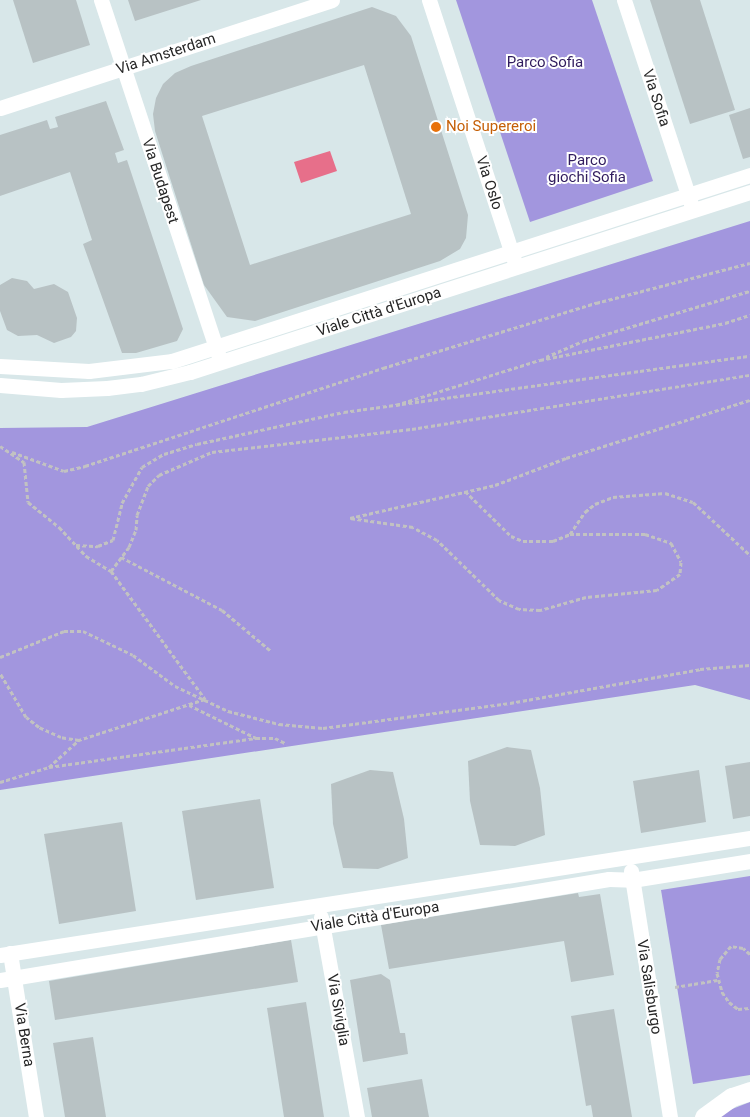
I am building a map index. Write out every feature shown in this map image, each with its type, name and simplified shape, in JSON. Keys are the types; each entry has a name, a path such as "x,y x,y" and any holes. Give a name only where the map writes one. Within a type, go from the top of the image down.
{"street":[{"name":"Via Budapest","path":"101,0 220,362"},
{"name":"Via Amsterdam","path":"0,108 332,0"},
{"name":"Via Oslo","path":"429,0 514,258"},
{"name":"Via Sofia","path":"624,0 694,210"},
{"name":"Viale Città d'Europa","path":"0,385 61,390 115,388 156,381 220,362 688,195 750,175"},
{"name":"Viale Città d'Europa","path":"0,366 53,372 103,371 155,364 215,348 514,258 694,210 750,192"},
{"name":"Viale Città d'Europa","path":"5,954 750,838"},
{"name":"Via Salisburgo","path":"628,857 670,1117"},
{"name":"Viale Città d'Europa","path":"7,979 322,925 609,879 632,880 750,861"},
{"name":"Via Siviglia","path":"319,904 357,1117"},
{"name":"Via Berna","path":"5,954 7,979 36,1117"},
{"path":"704,1117 732,1097 750,1091"}],"path":[{"path":"0,446 64,471 85,466 383,368 596,303 750,263"},
{"path":"540,360 583,341 750,291"},
{"path":"391,407 540,360 725,323 750,315"},
{"path":"76,545 98,546 113,540 130,486 142,467 164,454 284,424 750,356"},
{"path":"111,571 136,530 137,515 148,486 159,475 185,462 212,452 428,427 750,375"},
{"path":"465,491 512,536 537,543 570,534 644,534 671,543 677,551 680,574 657,590 586,597 540,610 519,609 498,600 436,540 413,527 350,518 465,491 495,485 566,458 750,400"},
{"path":"12,452 24,462 28,502 59,527 76,545 111,571 205,699"},
{"path":"570,534 585,512 596,504 613,497 665,493 693,502 750,555"},
{"path":"121,557 222,610 271,651"},
{"path":"0,657 64,631 82,631 132,655 175,686 228,711 279,724 323,728 510,703 700,669 750,665"},
{"path":"0,673 26,717 39,727 61,737 80,740"},
{"path":"49,768 80,740 205,699"},
{"path":"188,704 256,738"},
{"path":"0,782 49,768 256,738 275,738 287,744"},
{"path":"750,954 736,946 726,950 718,967 718,980 724,997 734,1007 743,1010 750,1008"},
{"path":"675,986 718,980"}],"green space":[{"name":"Parco Sofia","path":"456,0 592,0 653,181 530,222"},
{"path":"750,221 750,700 695,685 0,790 0,428 87,427"},
{"path":"750,876 750,1075 693,1084 661,890"},
{"path":"750,1102 750,1117 718,1117 727,1111"}],"shaded area":[{"path":"330,151 337,171 301,183 294,162"}],"building":[{"path":"13,0 76,0 90,45 33,63"},
{"path":"128,0 201,0 135,21"},
{"path":"650,0 700,0 735,110 690,124"},
{"path":"372,7 396,16 411,36 468,215 466,238 460,249 440,261 255,321 227,317 204,285 155,131 153,114 156,98 163,84 175,73 191,66","holes":["364,65 411,214 250,265 202,116"]},
{"path":"106,101 124,150 115,153 118,163 127,160 183,329 177,341 136,353 122,353 83,244 92,240 70,172 0,196 0,135 47,120 50,129 58,127 55,117"},
{"path":"750,108 750,157 743,159 729,115"},
{"path":"12,278 27,281 34,289 54,284 68,292 77,318 76,331 71,337 54,343 37,335 18,336 7,330 0,311 0,285"},
{"path":"507,747 531,750 540,788 545,835 515,846 480,845 470,801 468,761"},
{"path":"750,762 750,816 733,819 725,766"},
{"path":"370,770 393,772 404,819 408,858 378,869 343,868 333,824 331,784"},
{"path":"699,770 706,822 641,833 633,781"},
{"path":"260,799 274,888 196,900 182,811"},
{"path":"122,822 136,911 59,924 44,834"},
{"path":"578,893 579,897 600,894 614,975 571,982 564,941 389,969 381,925"},
{"path":"291,940 298,982 55,1020 49,981"},
{"path":"381,974 390,980 400,1033 405,1033 408,1054 363,1062 350,980"},
{"path":"306,1002 324,1117 284,1117 267,1008"},
{"path":"614,1009 632,1117 593,1117 591,1105 586,1106 571,1016"},
{"path":"93,1037 106,1117 65,1117 53,1043"},
{"path":"422,1079 429,1117 372,1117 367,1088"}],"place":[{"name":"Noi Supereroi","path":"436,127"}],"park label":[{"name":"Parco giochi Sofia","path":"587,168"}]}
